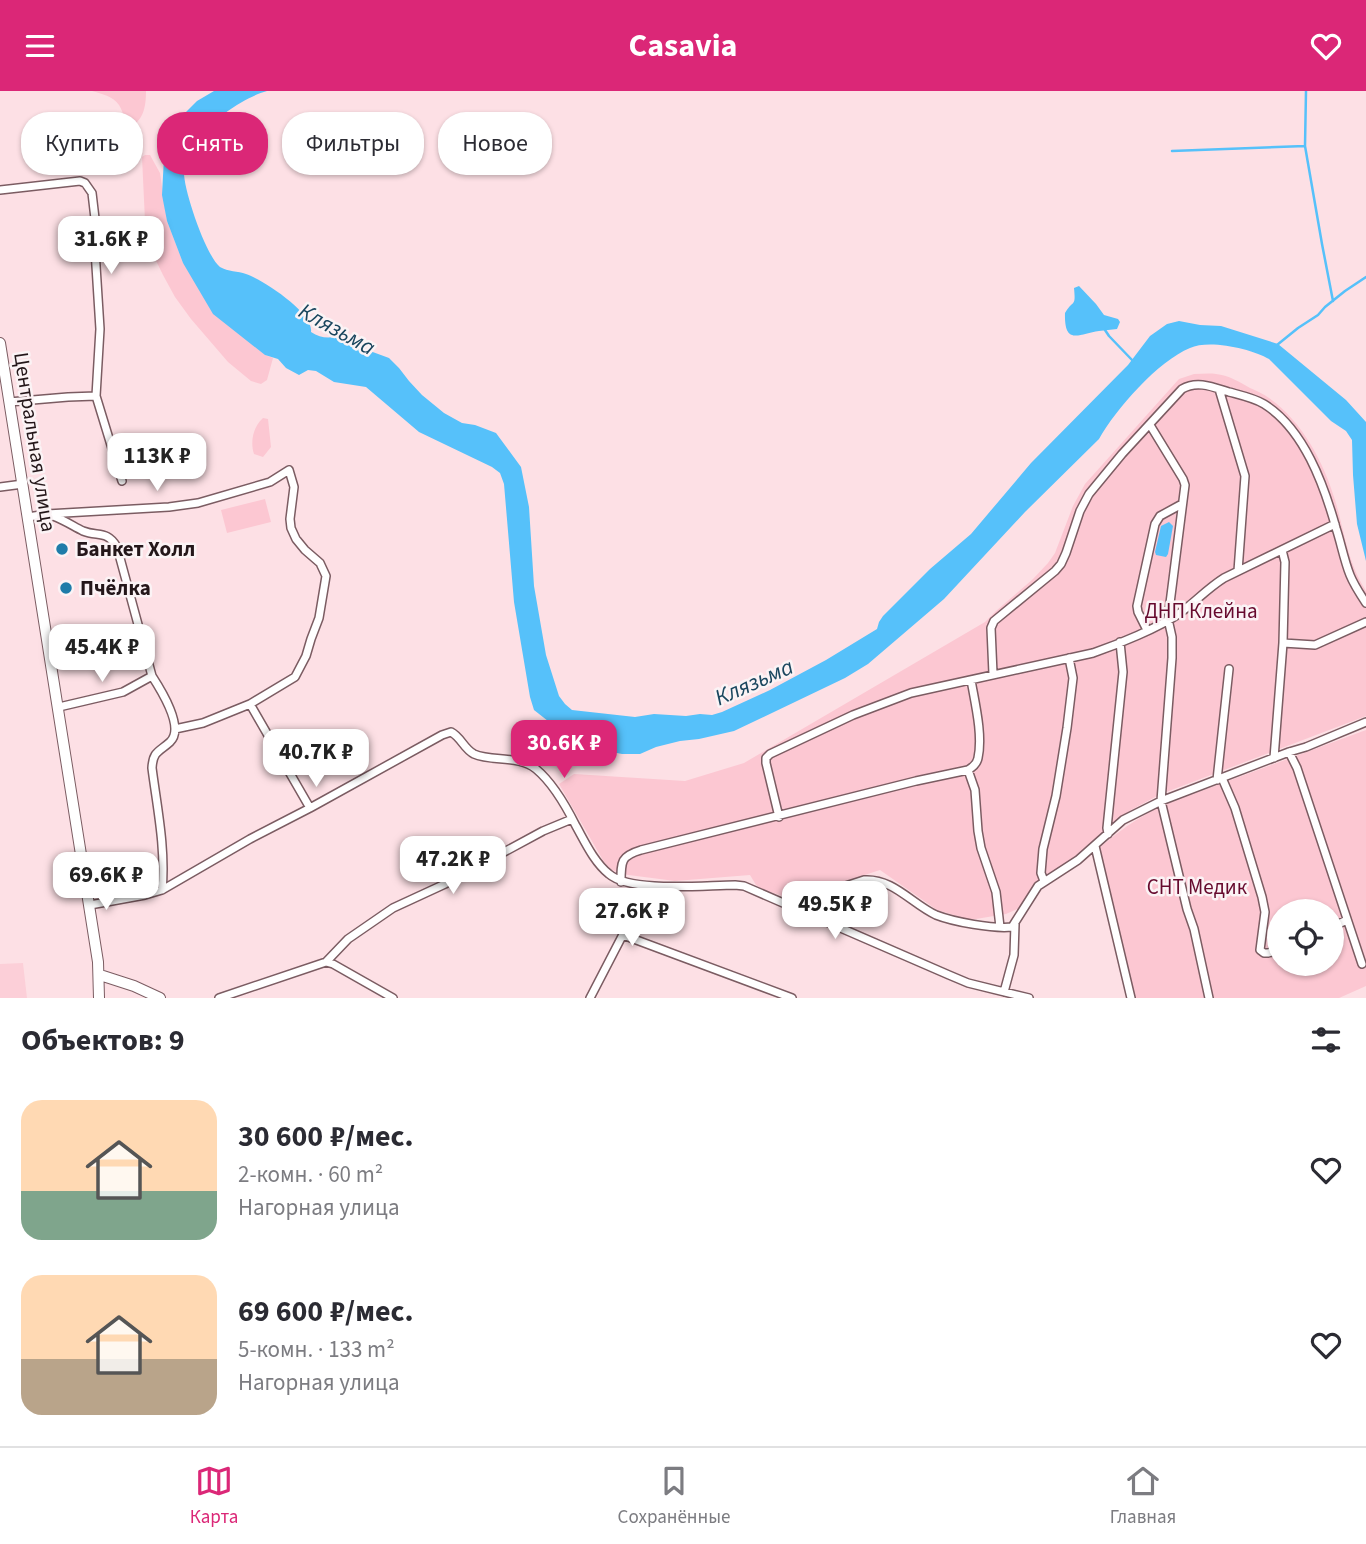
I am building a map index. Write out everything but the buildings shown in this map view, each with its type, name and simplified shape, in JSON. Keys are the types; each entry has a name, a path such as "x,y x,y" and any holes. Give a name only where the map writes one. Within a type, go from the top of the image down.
{"main road":[{"name":"Центральная улица","path":"0,343 90,905 100,975 99,998"},
{"path":"100,975 160,998"}],"street":[{"path":"0,190 80,181 89,187 96,227 100,329 96,396 122,481"},
{"path":"993,674 991,628 994,621 1055,571 1061,564 1089,494 1182,389 1198,383 1263,403 1288,426 1311,461 1323,487 1350,577 1366,603"},
{"path":"1219,389 1245,476 1238,571"},
{"path":"9,402 96,396"},
{"path":"1150,425 1185,485 1168,619 1172,637 1172,658 1161,801 1209,998"},
{"path":"28,517 198,503 270,482 289,470 294,487 291,528 304,550 324,568 327,576 319,618 306,656 295,677 250,704 203,723 175,730"},
{"path":"0,487 23,484"},
{"path":"1147,630 1138,613 1138,606 1155,524 1160,516 1182,504"},
{"path":"47,514 65,520 85,532 103,534 114,542 152,676 174,720 175,735 156,752 152,760 161,842 162,890"},
{"path":"779,817 766,763 770,754 853,715 911,693 1093,653 1168,619 1185,609 1207,589 1238,571 1335,524"},
{"path":"1274,758 1283,643 1285,562 1282,550"},
{"path":"1283,643 1315,645 1366,622"},
{"path":"1108,834 1123,672 1120,642"},
{"path":"1044,881 1041,873 1043,849 1056,796 1073,678 1069,657"},
{"path":"1229,669 1220,779 1236,809 1262,897 1265,912 1260,950 1267,954"},
{"path":"59,707 123,692 152,676"},
{"path":"621,881 621,866 629,854 968,770 975,765 978,758 979,728 971,680"},
{"path":"250,704 310,809"},
{"path":"1004,992 1014,955 1015,925 1038,886 1078,860 1124,820 1161,801 1366,722"},
{"path":"90,905 162,890 250,839 310,809 442,735 451,733 473,754 506,759 535,768 545,778 571,816 592,854 611,877 640,886 744,886 949,975 1029,998"},
{"path":"1289,752 1297,768 1363,964"},
{"path":"968,770 975,790 981,848 996,891 1000,927"},
{"path":"219,998 326,962 348,939 393,908 445,884 571,816"},
{"path":"1095,846 1131,998"},
{"path":"786,905 874,879 884,881 935,914 957,921 1000,927 1015,925"},
{"path":"590,998 623,935 640,886"},
{"path":"623,935 792,998"},
{"path":"326,962 393,998"}],"shaded area":[{"path":"23,963 27,998 0,998 0,964"}],"green space":[{"path":"92,91 146,91 145,107 143,112 123,112 117,102"},
{"path":"150,155 157,168 157,175 160,175 167,221 183,263 265,355 273,358 267,380 261,384 251,381 228,362 191,319 163,275 143,234 143,156"},
{"name":"ДНП Клейна","path":"1194,374 1225,376 1267,397 1292,418 1318,458 1335,500 1350,558 1366,591 1366,716 1161,794 1131,810 1078,855 1036,883 1020,908 1006,914 970,920 937,910 880,870 791,899 762,889 750,875 675,881 621,874 604,862 559,784 574,774 685,781 744,763 985,622 1048,563 1085,484 1179,379"},
{"path":"263,418 268,419 271,447 263,457 254,454 252,445 255,430"},
{"path":"265,499 271,522 227,533 221,510"},
{"name":"СНТ Медик","path":"1366,730 1366,986 1339,998 1134,998 1098,849 1147,814 1166,804"}],"water":[{"path":"214,91 267,91 227,112 186,112 197,101"},
{"path":"163,175 184,175 202,237 220,267 254,277 275,290 296,307 310,324 311,332 318,336 341,336 389,358 422,395 444,413 462,423 496,433 521,467 529,507 534,586 546,655 559,696 572,710 635,717 654,714 712,715 770,690 877,629 883,616 930,569 971,534 1031,463 1128,365 1150,336 1167,324 1179,321 1221,326 1278,344 1346,400 1366,422 1366,561 1357,524 1352,440 1346,431 1331,421 1269,359 1230,346 1198,345 1165,363 1139,387 1099,439 1025,512 944,599 868,664 845,678 734,731 680,741 640,754 622,754 592,748 577,742 534,710 514,602 504,484 500,473 419,432 366,387 334,382 316,371 308,370 299,375 286,368 278,359 265,355 213,314 183,263 167,221 162,195"},
{"path":"1079,286 1104,315 1118,319 1120,322 1117,329 1070,334 1065,323 1065,313 1074,301 1074,288"},
{"path":"1169,522 1173,526 1168,554 1166,557 1156,555 1161,526"}],"waterway":[{"path":"1306,91 1305,146 1333,301"},
{"path":"1172,151 1305,146"},
{"path":"1277,345 1366,277"},
{"path":"1105,330 1133,361"}],"place":[{"name":"Банкет Холл","path":"62,549"},
{"name":"Пчёлка","path":"66,588"}],"water label":[{"name":"Клязьма","path":"337,329"},
{"name":"Клязьма","path":"754,682"}]}
